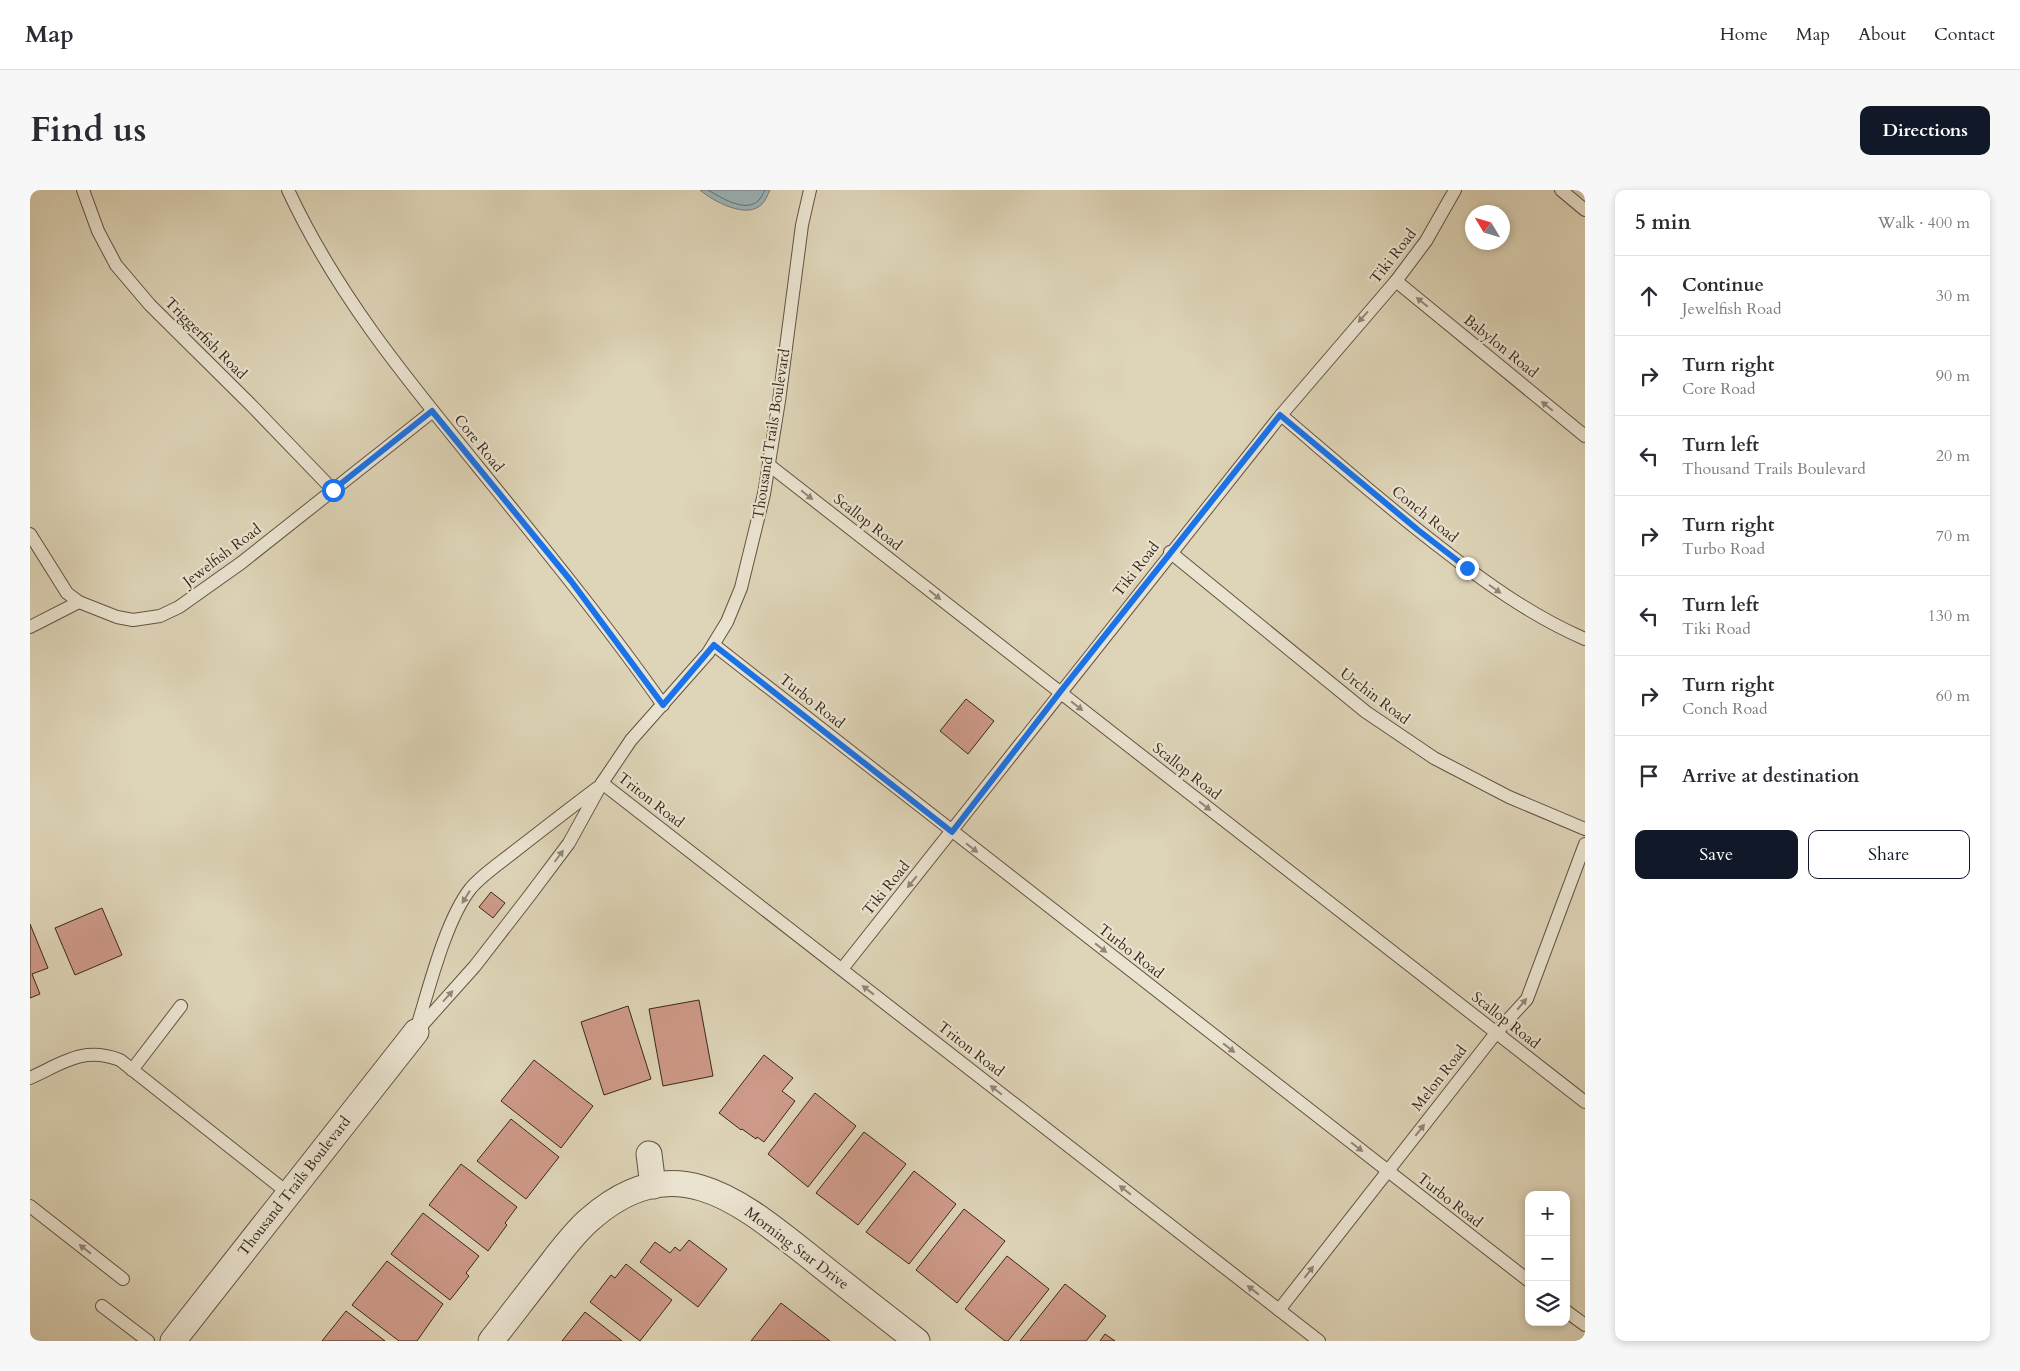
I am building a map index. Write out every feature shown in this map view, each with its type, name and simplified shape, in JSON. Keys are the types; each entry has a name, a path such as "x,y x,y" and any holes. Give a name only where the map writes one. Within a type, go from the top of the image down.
{"street":[{"name":"Thousand Trails Boulevard","path":"173,1341 416,1032"},
{"path":"649,1154 653,1186"},
{"name":"Morning Star Drive","path":"491,1341 569,1240 588,1220 608,1205 630,1193 653,1186 675,1184 697,1186 718,1193 758,1216 916,1341"}],"lane":[{"name":"Triggerfish Road","path":"83,190 98,231 116,265 150,305 333,490"},
{"name":"Core Road","path":"288,190 331,271 369,330 432,411 571,581 663,705"},
{"name":"Thousand Trails Boulevard","path":"416,1032 475,966 535,887 569,842 602,783 631,740 714,645 727,622 741,588 769,465 802,225 810,190"},
{"name":"Tiki Road","path":"842,969 1280,415 1396,281 1426,241 1455,190"},
{"path":"1561,190 1585,210"},
{"name":"Babylon Road","path":"1396,281 1585,436"},
{"name":"Jewelfish Road","path":"30,534 67,592 79,602 117,617 133,620 160,616 179,607 241,563 432,411"},
{"name":"Conch Road","path":"1280,415 1418,530 1467,568 1528,610 1585,638"},
{"name":"Scallop Road","path":"769,465 1585,1102"},
{"name":"Urchin Road","path":"1170,552 1366,712 1434,758 1509,797 1585,829"},
{"path":"30,627 79,602"},
{"name":"Turbo Road","path":"714,645 1525,1278"},
{"name":"Thousand Trails Boulevard","path":"416,1032 433,973 451,926 471,888 602,783"},
{"name":"Triton Road","path":"602,783 1319,1341"},
{"name":"Melon Road","path":"1279,1310 1496,1033 1526,999 1580,875 1585,844"},
{"path":"132,1070 181,1006"},
{"path":"30,1078 88,1054 110,1056 120,1060 288,1193"},
{"path":"30,1206 123,1279"},
{"path":"102,1306 148,1341"},
{"path":"1570,1313 1585,1325"}],"water":[{"path":"700,190 770,190 766,199 756,208 739,210 713,199"}],"building":[{"path":"966,699 994,721 968,754 940,731"},
{"path":"491,892 505,903 493,918 479,907"},
{"path":"102,908 122,955 75,975 55,928"},
{"path":"30,924 48,968 32,974 40,994 30,998"},
{"path":"699,1000 713,1076 663,1086 649,1009"},
{"path":"628,1006 651,1079 604,1095 581,1022"},
{"path":"764,1055 793,1078 782,1091 795,1101 764,1142 741,1130 719,1113"},
{"path":"534,1060 593,1106 561,1148 501,1101"},
{"path":"815,1093 856,1126 808,1187 768,1154"},
{"path":"511,1119 559,1157 526,1199 477,1161"},
{"path":"864,1132 906,1164 858,1225 816,1193"},
{"path":"461,1164 517,1207 505,1223 507,1225 488,1251 429,1205"},
{"path":"914,1171 956,1204 909,1264 866,1232"},
{"path":"964,1209 1005,1241 957,1303 916,1270"},
{"path":"423,1213 479,1256 466,1273 469,1276 450,1300 391,1254"},
{"path":"689,1240 727,1269 698,1307 640,1262 655,1242 670,1253 675,1247 680,1251"},
{"path":"1007,1256 1049,1289 1008,1341 1005,1341 965,1309"},
{"path":"387,1261 443,1304 417,1341 399,1341 352,1305"},
{"path":"626,1264 672,1300 640,1341 590,1302 611,1275 615,1278"},
{"path":"1065,1284 1106,1316 1086,1341 1020,1341"},
{"path":"781,1303 830,1341 751,1341"},
{"path":"346,1311 385,1341 322,1341"},
{"path":"585,1312 622,1341 562,1341"},
{"path":"1105,1334 1115,1341 1100,1341"}],"route":[{"path":"333,490 432,411 571,581 663,705 714,645 952,832 1170,552 1280,415 1418,530 1467,568"}]}
